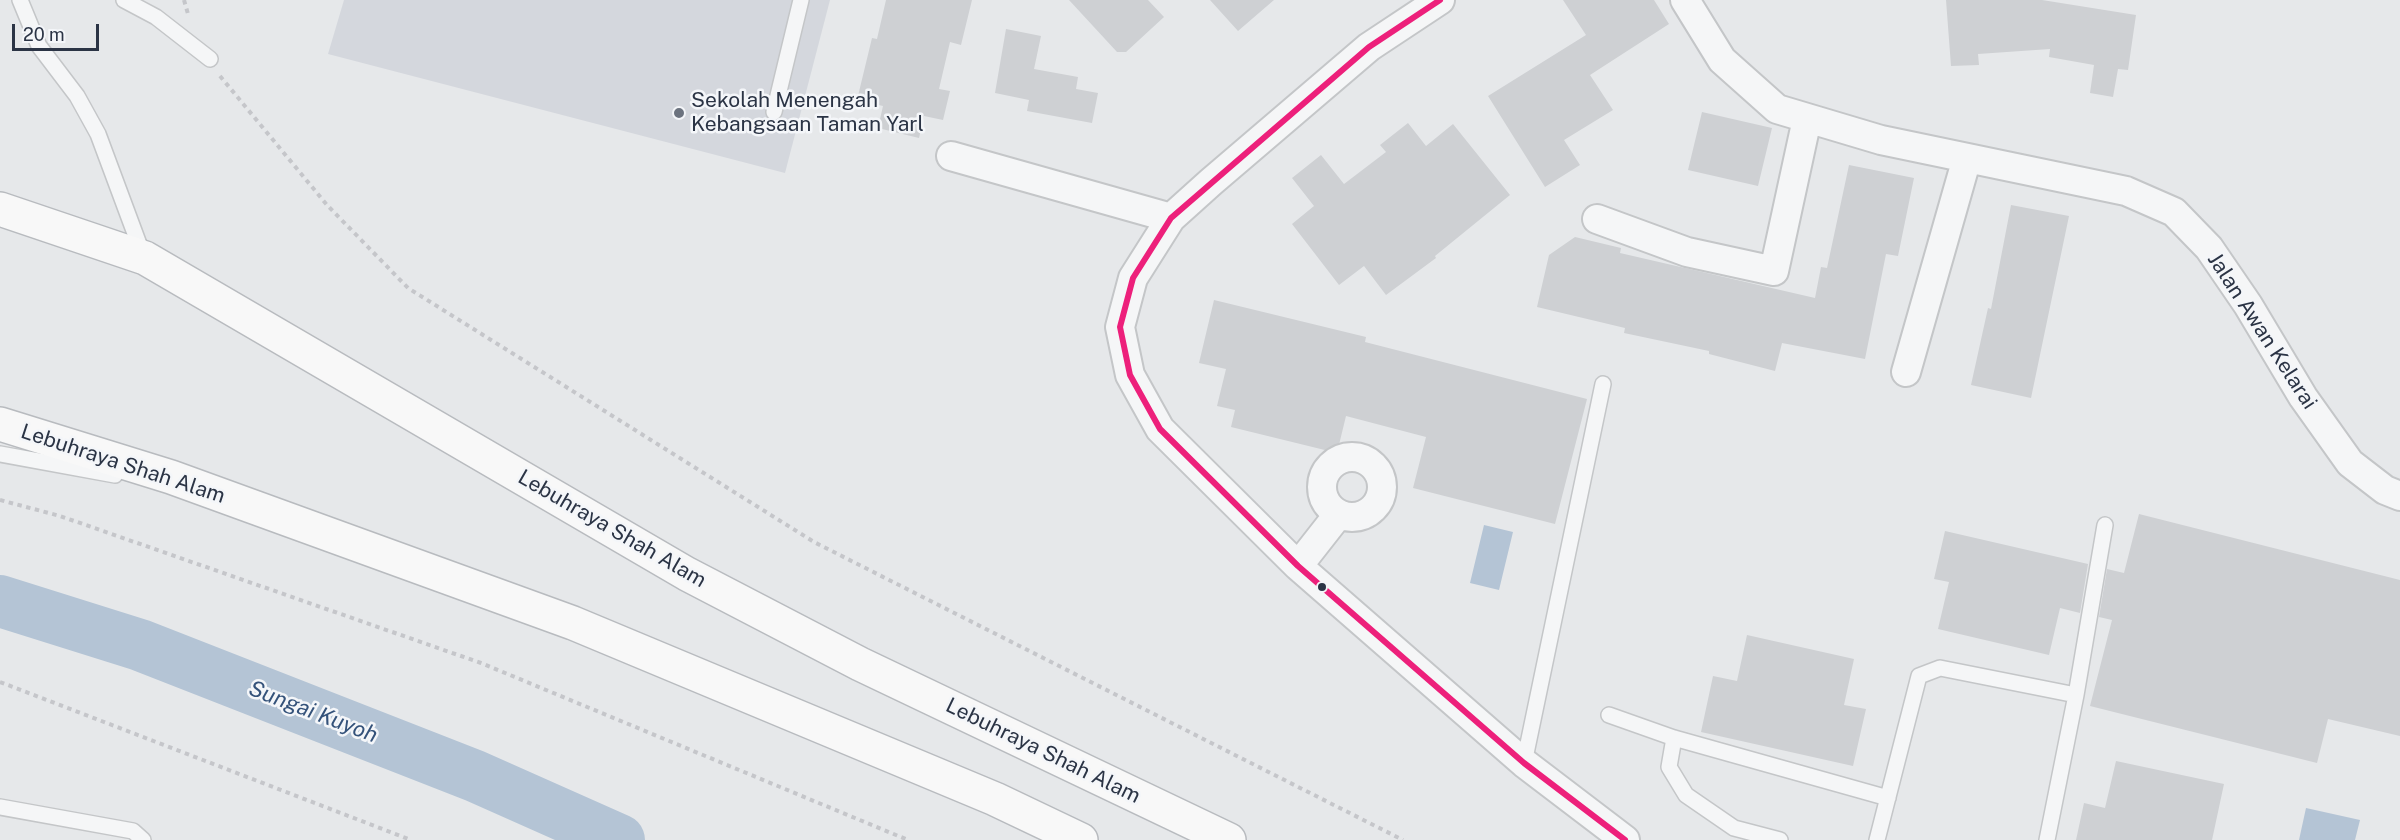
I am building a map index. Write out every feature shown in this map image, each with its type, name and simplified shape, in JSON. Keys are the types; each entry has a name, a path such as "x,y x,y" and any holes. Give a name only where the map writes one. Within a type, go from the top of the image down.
{"highway":[{"name":"Lebuhraya Shah Alam","path":"0,209 145,258 687,574 860,664 1229,840"},
{"name":"Lebuhraya Shah Alam","path":"0,424 171,477 573,623 995,799 1081,840"}],"street":[{"path":"1440,0 1369,47 1171,218 1133,278 1120,327 1130,375 1160,429 1298,566 1524,763 1625,840"},
{"name":"Jalan Awan Kelarai","path":"1685,0 1722,60 1778,109 1881,140 2126,191 2174,213 2209,248 2248,305 2303,397 2350,463 2385,490 2400,496"},
{"path":"1597,219 1687,252 1774,271 1807,119"},
{"path":"951,156 1171,218"},
{"path":"1906,372 1967,158"},
{"path":"1298,566 1338,515"}],"lane":[{"path":"20,0 39,46 77,96 98,134 145,258"},
{"path":"124,0 156,17 210,58"},
{"path":"774,112 801,0"},
{"path":"1524,763 1603,384"},
{"path":"0,454 218,494"},
{"path":"2047,840 2076,695 2105,525"},
{"path":"1878,839 1919,676 1940,668 2076,695"},
{"path":"1609,715 1674,738 1888,798"},
{"path":"1674,738 1669,767 1686,795 1734,828 1780,840"},
{"path":"0,807 133,831 143,840"}],"path":[{"path":"184,0 189,18"},
{"path":"210,58 222,80 327,205 408,288 814,542 1403,840"},
{"path":"0,500 60,516 481,663 908,840"},
{"path":"0,682 411,840"}],"shaded area":[{"name":"Sekolah Menengah Kebangsaan Taman Yarl","path":"344,0 830,0 785,173 328,54"}],"water":[{"path":"1484,525 1513,532 1499,590 1470,583"},
{"path":"2306,808 2360,820 2355,840 2299,840"}],"building":[{"path":"886,0 972,0 961,45 950,42 939,89 950,91 943,120 924,116 919,138 878,128 883,106 857,100 872,38 877,39"},
{"path":"1069,0 1148,0 1164,17 1126,52 1117,52"},
{"path":"1210,0 1274,0 1238,31"},
{"path":"1563,0 1654,0 1669,24 1590,75 1613,110 1564,140 1580,165 1545,187 1488,96 1586,35"},
{"path":"1946,0 2042,0 2136,15 2128,70 2118,69 2113,97 2090,93 2094,65 2049,57 2050,49 1978,54 1979,65 1951,66"},
{"path":"1006,29 1041,36 1034,69 1078,77 1076,89 1098,93 1092,123 1027,111 1029,100 995,93"},
{"path":"1702,112 1772,128 1758,186 1688,170"},
{"path":"1408,123 1426,146 1453,124 1510,195 1435,256 1436,258 1386,295 1364,266 1339,285 1292,224 1314,206 1292,178 1321,155 1344,184 1386,152 1380,145"},
{"path":"1849,165 1914,178 1898,256 1886,254 1865,359 1782,343 1775,371 1709,354 1709,351 1624,333 1625,328 1537,307 1549,255 1575,237 1621,248 1620,253 1815,298 1821,267 1827,268"},
{"path":"2011,205 2069,216 2031,398 1971,385 1988,308 1991,309"},
{"path":"1214,300 1366,337 1365,342 1587,399 1555,524 1413,488 1426,437 1346,416 1337,453 1231,427 1235,410 1217,406 1226,369 1199,363"},
{"path":"2139,514 2400,580 2400,736 2328,719 2317,763 2090,706 2112,620 2099,617 2107,569 2124,573"},
{"path":"1945,531 2088,564 2080,613 2060,608 2049,655 1938,629 1949,582 1934,579"},
{"path":"1747,635 1854,659 1844,705 1866,709 1853,766 1701,732 1713,676 1737,681"},
{"path":"2116,761 2224,784 2212,840 2076,840 2084,803 2105,808"}],"waterway":[{"name":"Sungai Kuyoh","path":"0,601 140,645 475,776 619,840"}],"transit line":[{"path":"1440,0 1369,47 1171,218 1133,278 1120,327 1130,375 1160,429 1298,566 1524,763 1625,840"}],"place":[{"name":"Sekolah Menengah Kebangsaan Taman Yarl","path":"679,113"}]}
